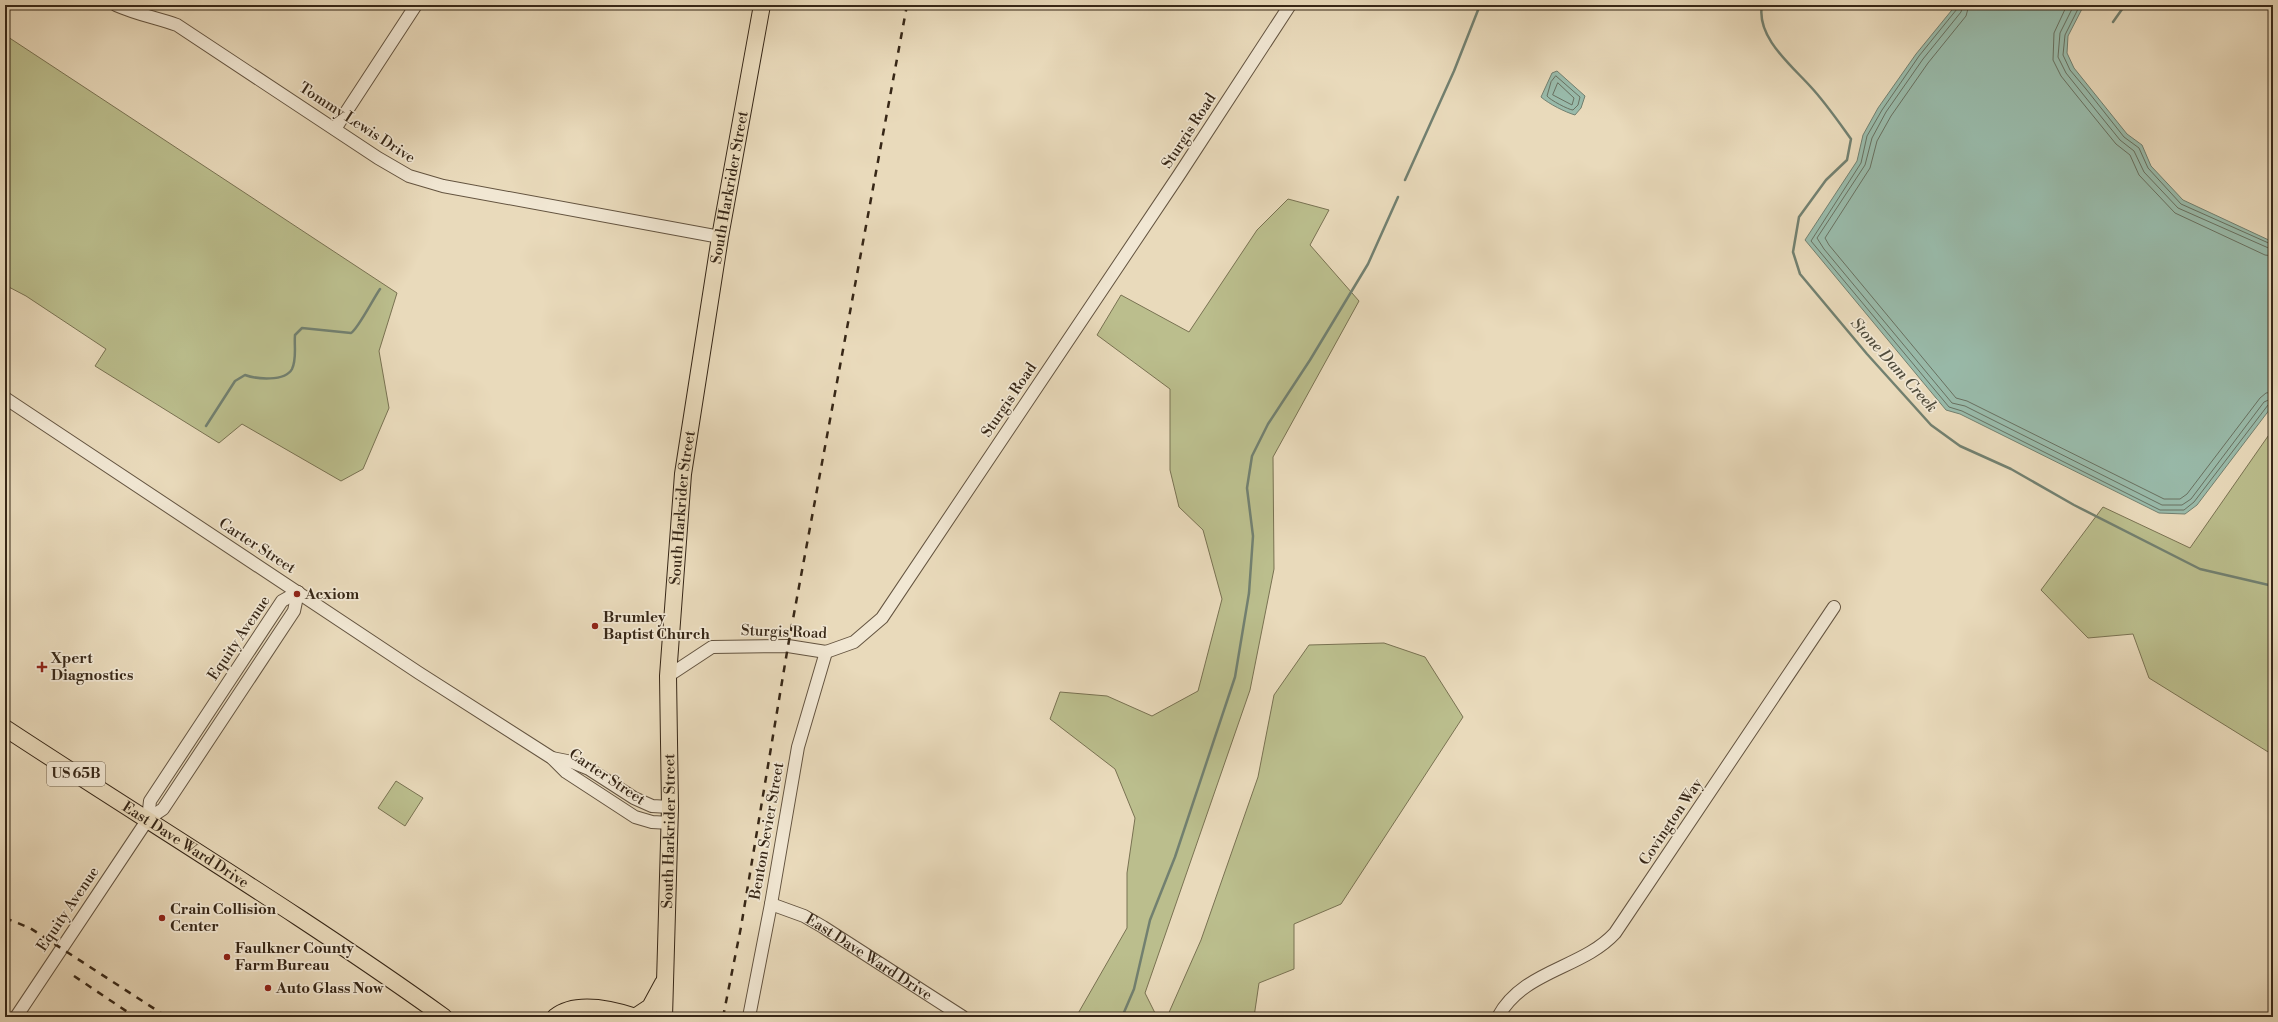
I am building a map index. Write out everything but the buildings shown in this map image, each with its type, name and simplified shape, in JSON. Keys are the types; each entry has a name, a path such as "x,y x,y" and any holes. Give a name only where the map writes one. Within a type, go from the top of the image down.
{"main road":[{"name":"South Harkrider Street","path":"664,1017 670,823 668,676 683,474 720,237 762,5"},
{"name":"East Dave Ward Drive","path":"5,728 148,819 379,971 444,1017"},
{"path":"555,1017 560,1013 577,1008 615,1011 635,1017 650,1007 665,980"},
{"path":"579,1017 594,1017"}],"street":[{"name":"Tommy Lewis Drive","path":"116,5 132,12 158,18 177,26 409,176 444,186 720,237"},
{"path":"335,129 416,5"},
{"name":"Sturgis Road","path":"668,676 712,647 788,646 826,652 854,642 882,618 1175,182 1290,5"},
{"name":"Carter Street","path":"5,398 473,708 552,758 566,772 636,817 652,822 670,823"},
{"name":"Equity Avenue","path":"16,1017 148,819 150,801 195,732 282,602 298,592"},
{"name":"Covington Way","path":"1498,1017 1507,1002 1524,986 1604,945 1615,933 1834,607"},
{"name":"Benton Sevier Street","path":"749,1017 771,904 798,747 826,652"},
{"name":"Carter Street","path":"552,758 572,762 589,769 634,798 652,806 670,807"},
{"name":"East Dave Ward Drive","path":"771,904 804,916 823,927 963,1017"}],"green space":[{"path":"5,35 397,293 379,351 389,408 363,469 341,481 242,424 219,443 95,366 106,349 26,296 5,285"},
{"path":"1288,199 1329,210 1310,245 1359,301 1273,457 1274,569 1250,690 1145,993 1157,1017 1076,1017 1127,928 1127,873 1135,818 1115,769 1050,719 1060,692 1107,696 1152,716 1198,691 1222,599 1203,530 1179,507 1170,470 1170,389 1097,335 1121,295 1189,332 1257,230"},
{"path":"2273,429 2273,755 2149,678 2133,634 2088,638 2041,590 2103,507 2190,548"},
{"path":"1384,643 1425,657 1463,717 1341,904 1294,924 1294,969 1259,983 1254,1017 1167,1017 1201,940 1258,777 1274,695 1309,645"},
{"path":"396,781 423,798 405,826 378,808"}],"water":[{"path":"1956,5 2084,5 2068,36 2067,53 2074,68 2127,134 2142,145 2151,166 2183,200 2273,242 2273,405 2197,505 2185,514 2159,513 1960,414 1946,410 1805,240 1857,161 1863,135 1878,108 1916,54"},
{"path":"1557,71 1585,96 1581,108 1575,115 1557,108 1541,97 1552,73"}],"waterway":[{"path":"1405,180 1454,71 1480,5"},
{"name":"Stone Dam Creek","path":"1762,5 1764,28 1777,50 1821,98 1851,139 1847,160 1826,180 1799,217 1793,252 1800,274 1867,354 1931,425 1960,446 2011,469 2074,505 2200,569 2273,586"},
{"name":"Stone Dam Creek","path":"2113,22 2125,5"},
{"path":"1122,1017 1134,989 1150,920 1175,857 1235,677 1249,593 1253,536 1247,488 1252,456 1268,424 1310,360 1368,264 1398,197"},
{"path":"206,426 235,381 245,375 256,378 277,378 283,376 292,369 294,365 295,335 302,328 351,333 380,289"}],"railway":[{"path":"723,1017 741,927 788,646 907,5"},
{"path":"5,918 30,928 167,1017"},
{"path":"74,976 135,1017"}],"place":[{"name":"Acxiom","path":"297,594"},
{"name":"Brumley Baptist Church","path":"595,626"},
{"name":"Xpert Diagnostics","path":"42,667"},
{"name":"Crain Collision Center","path":"162,918"},
{"name":"Faulkner County Farm Bureau","path":"227,957"},
{"name":"Auto Glass Now","path":"268,988"}]}
